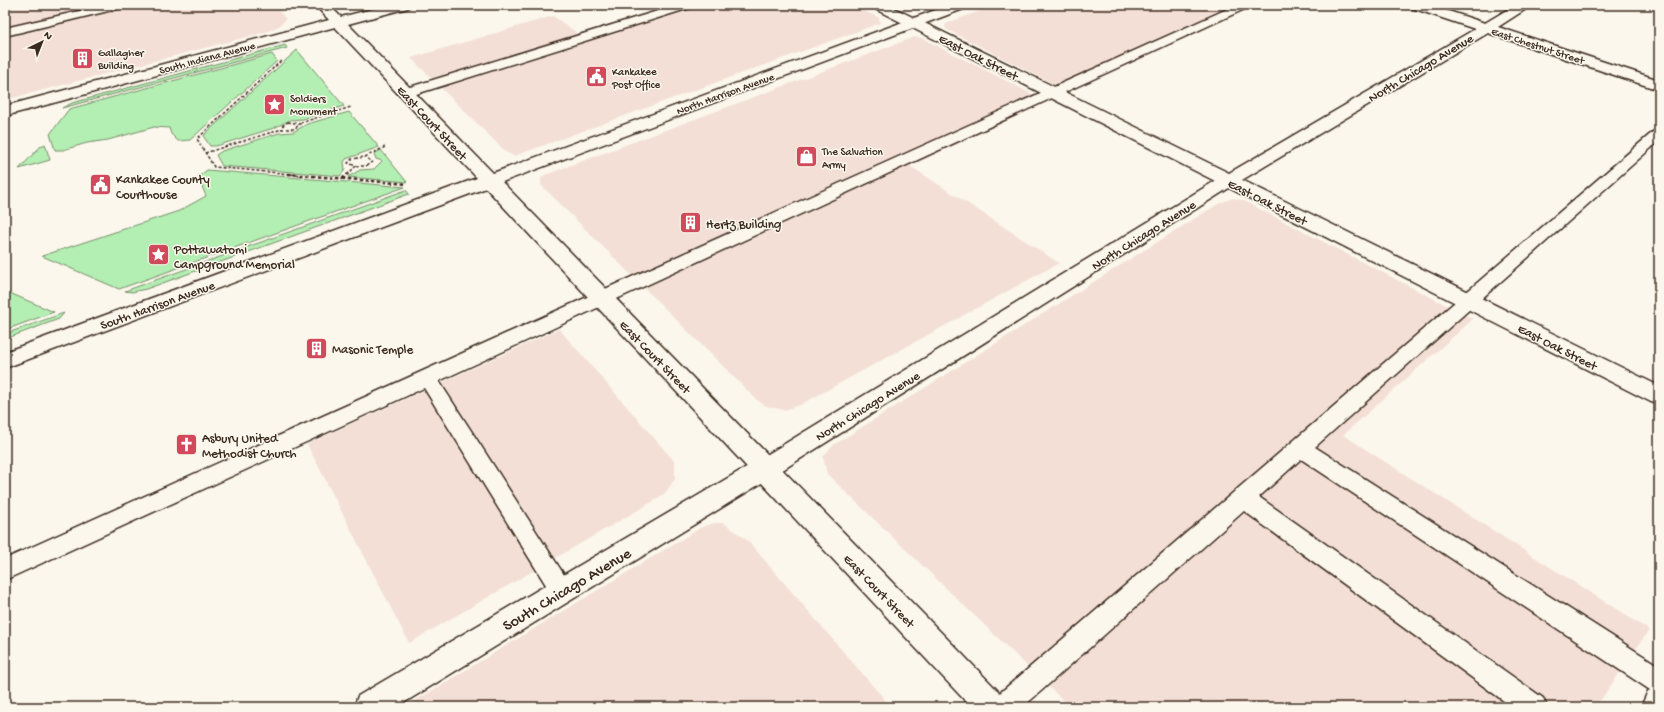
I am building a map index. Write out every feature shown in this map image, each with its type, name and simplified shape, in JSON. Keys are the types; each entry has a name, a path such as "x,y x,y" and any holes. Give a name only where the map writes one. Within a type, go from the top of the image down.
{"main road":[{"name":"East Court Street","path":"322,5 489,182 992,707"},
{"name":"South Indiana Avenue","path":"5,111 403,5"},
{"name":"East Oak Street","path":"878,5 1659,396"},
{"name":"North Harrison Avenue","path":"489,182 961,5"},
{"name":"East Chestnut Street","path":"1417,5 1659,85"},
{"name":"North Chicago Avenue","path":"764,469 1228,181 1525,5"},
{"name":"South Harrison Avenue","path":"5,360 489,182"},
{"name":"South Chicago Avenue","path":"369,707 764,469"},
{"path":"1656,707 1659,701"}],"lane":[{"path":"5,32 121,5"},
{"path":"405,93 689,5"},
{"path":"5,570 1245,5"},
{"path":"1003,707 1659,134"},
{"path":"428,377 562,591"},
{"path":"1300,448 1659,681"},
{"path":"1243,498 1534,707"}],"path":[{"path":"286,56 199,136 198,139 214,167 408,184"},
{"path":"282,129 282,126 288,122 300,123 351,108"},
{"path":"205,152 282,129 294,129 298,127 300,123"},
{"path":"365,157 372,162 366,166 350,165 348,161 356,157 365,157 385,147"},
{"path":"342,179 356,166"}],"shaded area":[{"path":"5,5 274,5 286,19 279,26 266,32 5,100"},
{"path":"700,5 852,5 879,18 880,23 514,156 507,153 411,58 553,16 587,40"},
{"path":"996,5 1258,5 1069,92 946,29 945,25 950,22"},
{"path":"915,37 922,38 1048,102 910,166 1059,263 800,405 784,410 766,406 757,400 541,185 541,178 545,175"},
{"path":"1233,198 1242,200 1473,319 1343,435 1649,630 1596,707 1070,707 827,474 823,457 832,446 1218,204"},
{"path":"559,329 675,462 675,479 665,493 652,502 409,643 307,444"},
{"path":"714,523 724,523 748,541 891,707 405,707 702,527"}],"green space":[{"path":"285,45 287,48 62,108 72,103"},
{"path":"297,50 344,106 303,119 290,120 274,128 216,146 210,146 204,137 205,134"},
{"path":"272,54 277,61 190,140 178,141 171,134 169,128 154,127 108,140 87,143 63,150 55,150 50,134 69,109"},
{"path":"349,112 379,147 346,159 344,162 345,170 340,176 222,166 216,155 222,151 279,133 293,132 307,124"},
{"path":"45,144 50,160 19,169 41,146"},
{"path":"381,150 407,182 348,177 360,170 374,169 382,161 376,159 374,154"},
{"path":"207,170 405,187 119,289 42,256 179,211 206,196 198,177"},
{"path":"406,190 409,194 146,289 132,292 125,291"},
{"path":"5,291 54,312 5,330"},
{"path":"64,313 59,319 5,339 5,334"}],"place":[{"name":"Gallagher Building","path":"83,58"},
{"name":"Kankakee Post Office","path":"597,77"},
{"name":"Soldiers Monument","path":"274,104"},
{"name":"The Salvation Army","path":"806,157"},
{"name":"Kankakee County Courthouse","path":"100,185"},
{"name":"Hertz Building","path":"691,223"},
{"name":"Pottawatomi Campground Memorial","path":"159,255"},
{"name":"Masonic Temple","path":"317,348"},
{"name":"Asbury United Methodist Church","path":"187,444"}]}
